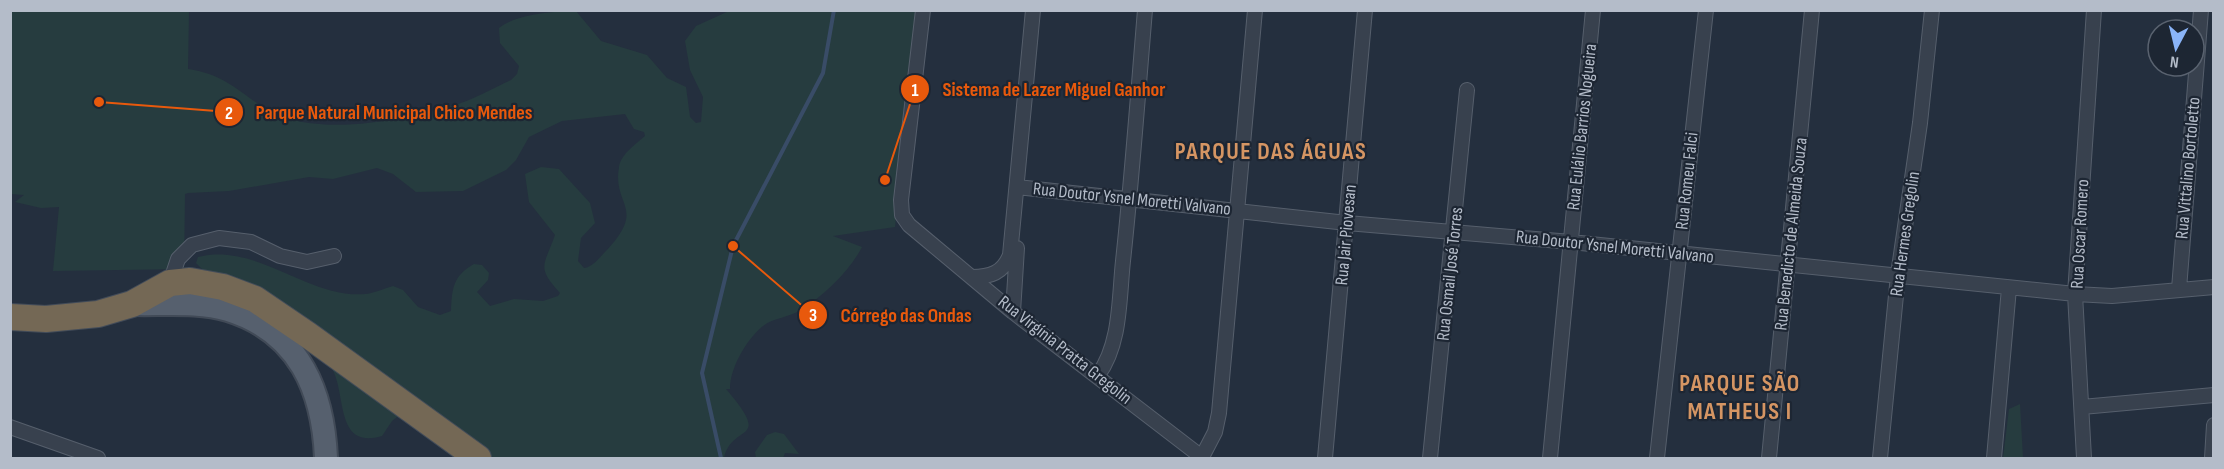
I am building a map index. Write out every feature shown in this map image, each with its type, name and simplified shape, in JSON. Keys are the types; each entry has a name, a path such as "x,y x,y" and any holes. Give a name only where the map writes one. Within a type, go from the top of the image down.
{"highway":[{"path":"10,317 46,319 98,314 132,304 170,283 190,281 223,287 255,299 478,459"}],"main road":[{"path":"132,304 206,306 228,310 259,324 279,337 296,355 308,373 322,410 326,452"}],"street":[{"name":"Rua Virgínia Pratta Gregolin","path":"923,10 901,200 902,215 909,225 1013,312 1098,375 1202,458"},
{"path":"972,277 986,277 1001,270 1010,255 1033,10"},
{"path":"1098,375 1111,351 1130,200 1145,10"},
{"path":"1202,458 1215,432 1219,413 1255,10"},
{"name":"Rua Jair Piovesan","path":"1324,459 1365,10"},
{"name":"Rua Eulálio Barrios Nogueira","path":"1550,459 1593,10"},
{"name":"Rua Romeu Falci","path":"1657,459 1706,10"},
{"name":"Rua Benedicto de Almeida Souza","path":"1769,459 1812,10"},
{"name":"Rua Hermes Gregolin","path":"1880,459 1898,275 1920,123 1932,10"},
{"name":"Rua Oscar Romero","path":"2084,459 2075,294 2094,10"},
{"name":"Rua Vittalino Bortoletto","path":"2179,289 2201,10"},
{"name":"Rua Osmail José Torres","path":"1430,459 1455,232 1467,90"},
{"name":"Rua Doutor Ysnel Moretti Valvano","path":"1017,186 1347,223 1571,242 1679,255 2075,294 2112,296 2214,287"},
{"path":"1013,312 1017,244 1014,226"},
{"path":"170,283 178,259 192,245 219,238 251,242 280,256 307,262 334,256"},
{"path":"1994,459 2009,288"},
{"path":"2082,407 2214,395"},
{"path":"2212,459 2214,426"},
{"path":"10,427 69,454 98,459"}],"green space":[{"path":"10,11 189,11 188,69 214,76 261,106 293,120 341,125 392,120 440,109 467,101 511,80 517,74 519,66 500,43 499,28 515,19 536,14 576,11 601,41 647,55 667,78 686,87 690,117 696,123 701,122 703,97 690,70 685,41 696,26 729,11 917,11 895,227 833,236 862,247 850,265 827,290 810,304 797,312 767,323 751,339 736,364 730,389 726,389 747,418 749,426 728,447 724,458 477,458 435,427 397,417 382,436 366,438 355,434 348,425 334,373 328,363 209,276 196,263 198,257 220,254 241,257 262,263 323,288 344,293 373,293 393,286 403,290 418,307 440,315 451,311 453,289 462,273 474,264 482,265 489,273 488,280 477,292 490,306 514,299 543,301 558,296 560,293 552,284 544,266 555,235 529,202 525,174 541,167 559,169 590,203 595,223 581,238 578,261 584,268 590,266 618,237 624,225 625,208 618,180 620,162 645,136 644,132 634,129 625,114 562,121 529,137 516,160 506,170 463,191 416,192 393,174 377,168 333,179 309,177 229,191 188,193 185,194 184,269 53,271 59,207 41,208 15,202 24,195 11,194"},
{"path":"2020,404 2023,458 2003,458 2009,409"},
{"path":"775,432 784,434 799,454 785,453 783,458 756,458 755,452 767,435"}],"waterway":[{"path":"721,458 702,373 733,246 823,73 834,10"}],"place":[{"name":"Parque Natural Municipal Chico Mendes","path":"99,102"},
{"name":"Sistema de Lazer Miguel Ganhor","path":"885,180"},
{"name":"Córrego das Ondas","path":"733,246"}],"district":[{"name":"PARQUE DAS ÁGUAS","path":"1271,151"},
{"name":"PARQUE SÃO MATHEUS I","path":"1740,397"}]}
